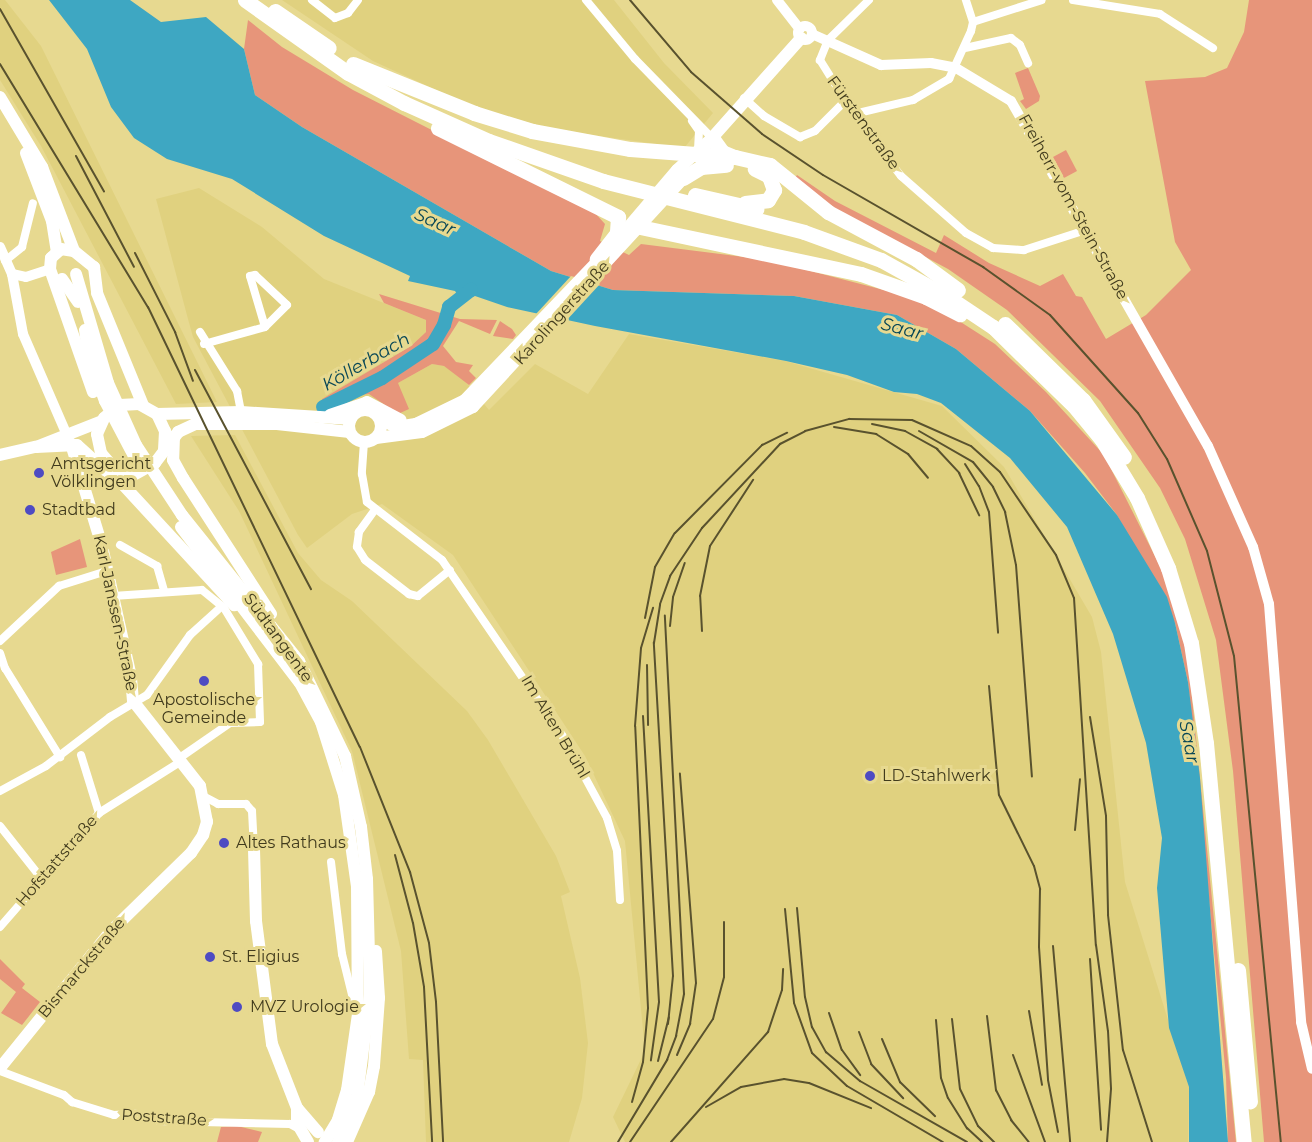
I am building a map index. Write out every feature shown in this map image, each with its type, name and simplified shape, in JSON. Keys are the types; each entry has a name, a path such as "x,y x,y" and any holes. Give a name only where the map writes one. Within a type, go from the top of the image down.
{"highway":[{"path":"245,0 289,35 459,140 613,213 620,227 615,244 597,259"},
{"path":"261,0 353,64 436,108 534,148 644,183 730,203 859,240 958,291"},
{"path":"353,64 474,113 532,130 735,158 770,165 828,212 916,259 1025,341 1083,400 1110,434 1148,509 1190,601 1209,688 1254,1142"},
{"path":"370,85 430,116 528,157 648,194 785,226 863,253 913,276 970,311 1033,362 1102,440 1148,509 1181,604 1199,688 1244,1142"},
{"path":"712,138 722,152 735,158"},
{"path":"676,180 701,167 724,165 758,170 772,179 774,190 768,200 730,203"},
{"path":"640,227 861,274 894,285 964,317 1033,362"}],"main road":[{"name":"Karolingerstraße","path":"351,419 367,410 380,419 401,427 421,422 465,400 511,361 615,244 676,180 744,98 804,34"},
{"path":"0,97 42,167 80,264 76,274 56,274"},
{"path":"13,118 52,221 57,251"},
{"name":"Karolingerstraße","path":"615,244 640,227 655,202"},
{"path":"57,251 76,253 94,267 97,293 143,405"},
{"path":"57,251 51,258 80,357 103,419 97,441 105,459 123,471 145,469"},
{"name":"Karolingerstraße","path":"370,440 422,432 456,418 473,407 597,259"},
{"name":"Südtangente","path":"56,274 76,298 89,357 109,399"},
{"name":"Südtangente","path":"76,274 109,399 123,441 313,695 344,795 357,886 356,1035 347,1090 327,1137"},
{"path":"324,419 367,402 398,420 421,422"},
{"path":"0,455 72,436 103,419 123,404 143,405 157,414 166,434 160,458"},
{"path":"157,414 241,412 351,419 350,432"},
{"path":"88,494 92,473 132,477 160,458 174,436 188,426 207,423 277,424 350,432 370,440 380,419"},
{"path":"72,436 115,476 206,579 266,635"},
{"name":"Karl-Janssen-Straße","path":"72,436 113,596 132,682 133,701 205,797 207,813"},
{"path":"174,436 172,454 183,478 239,561 283,639"},
{"name":"Südtangente","path":"169,503 283,639 313,695 351,780 367,879 370,995 357,1096 327,1137"},
{"path":"207,813 218,804"},
{"name":"Bismarckstraße","path":"0,1070 111,931 191,853 203,835 207,813"},
{"path":"254,849 256,921 268,1027 275,1056 297,1108 299,1129 309,1142 340,1134 348,1139 369,1092 378,1022 374,909 367,879"},
{"path":"297,1108 327,1137"}],"street":[{"path":"312,0 335,18 348,13 358,0"},
{"path":"586,0 612,35 712,138"},
{"path":"777,0 804,34"},
{"path":"828,40 869,0"},
{"path":"854,114 913,100 936,89 956,68 965,48 973,22 966,0"},
{"path":"973,22 1042,0"},
{"path":"1073,0 1170,18 1213,48"},
{"path":"1134,11 1138,0"},
{"name":"Freiherr-vom-Stein-Straße","path":"804,34 828,40 887,66 931,63 956,68 1002,93 1019,110 1208,446 1254,547 1264,582 1282,744 1301,1022 1312,1069"},
{"path":"965,48 1011,38 1020,45 1028,63"},
{"name":"Fürstenstraße","path":"828,40 820,60 854,114 901,176 982,244 1024,250 1086,230"},
{"path":"744,98 764,116 800,137 815,131 845,101"},
{"path":"686,111 699,131 698,153"},
{"path":"5,261 22,247 33,203"},
{"path":"0,247 12,274 26,277 56,274"},
{"name":"Karl-Janssen-Straße","path":"12,274 23,334 72,436"},
{"path":"204,344 265,327 287,305 255,275 250,276 265,327"},
{"path":"200,332 204,344 237,391 241,412"},
{"path":"370,440 363,490 374,511 359,532 357,547 365,560 409,594 418,596 450,570"},
{"name":"Im Alten Brühl","path":"374,511 421,543 450,570 562,735 607,818 617,851 620,900"},
{"path":"120,545 157,566 164,591"},
{"path":"0,641 59,586 107,571"},
{"path":"0,790 60,757 158,684 190,635 222,606 202,590 113,596"},
{"name":"Hofstattstraße","path":"0,927 99,813 230,723 260,722 258,664 222,606"},
{"path":"0,653 5,668 60,757"},
{"path":"81,755 99,813"},
{"name":"Karl-Janssen-Straße","path":"205,797 218,804"},
{"path":"218,804 237,802 252,811 254,849"},
{"path":"0,826 41,878"},
{"path":"327,1137 353,1072 357,1029 342,954 332,862"},
{"name":"Poststraße","path":"0,1070 64,1095 72,1102 114,1115 136,1114 158,1121 284,1123 299,1129"}],"shaded area":[{"path":"0,0 5,0 41,46 217,402 176,404 41,146 0,80"},
{"path":"282,0 614,0 664,63 713,113 684,148 551,129 471,106 373,61"},
{"path":"1249,0 1312,0 1312,1142 1264,1142 1233,771 1216,640 1185,539 1160,488 1100,401 1007,310 948,269 832,207 795,178 797,175 835,201 936,253 944,235 989,263 1040,286 1063,274 1076,296 1082,297 1106,339 1146,315 1191,270 1175,242 1145,81 1205,77 1227,68 1244,32"},
{"path":"248,20 282,47 353,90 595,213 605,224 600,241 629,255 641,244 768,260 907,296 945,312 995,344 1046,392 1104,455 1174,594 1187,647 1236,1142 1228,1142 1226,1077 1188,682 1175,623 1117,515 1085,473 1030,411 956,349 897,315 794,296 613,290 551,271 302,127 255,95 244,49"},
{"path":"1028,68 1040,96 1039,101 1026,109 1020,101 1024,99 1015,73"},
{"path":"1066,150 1077,171 1064,178 1053,157"},
{"path":"199,188 262,227 324,279 426,320 426,332 411,346 322,399 331,408 351,396 398,383 432,364 444,366 459,374 489,410 535,364 588,394 629,334 785,361 942,406 1004,467 1092,617 1101,652 1125,882 1189,1087 1188,1142 625,1142 613,1117 645,1051 625,841 585,756 453,555 382,504 352,514 307,548 298,535 193,337 156,199"},
{"path":"379,294 460,319 497,320 490,334 459,321 443,346 456,362 473,365 469,371 476,378 469,385 444,366 432,364 398,383 409,409 398,414 369,394 351,396 330,408 321,408 322,399 411,346 426,332 426,320 384,303"},
{"path":"500,321 512,329 516,335 513,339 493,336"},
{"path":"235,435 298,553 321,580 352,601 467,711 488,740 556,856 570,892 561,896 580,978 588,1043 582,1098 569,1142 426,1142 423,1060 409,1059 401,951 352,751 239,511 191,436"},
{"path":"80,539 87,567 56,575 51,552"},
{"path":"0,959 25,984 22,988 40,1002 22,1025 1,1013 16,992 0,979"},
{"path":"237,1126 262,1132 258,1142 217,1142 221,1127"}],"water":[{"name":"Saar","path":"49,0 130,0 161,22 206,17 244,49 255,95 302,127 551,271 613,290 794,296 897,315 956,349 1030,411 1117,515 1167,597 1175,623 1188,682 1200,778 1228,1142 1189,1142 1189,1087 1169,1028 1157,888 1162,838 1146,743 1113,634 1067,527 1010,458 941,403 917,394 894,392 847,375 786,361 595,326 507,307 475,296 462,301 455,291 408,281 410,276 324,236 232,179 167,159 134,138 111,107 87,49"}],"pier":[{"path":"571,276 600,284 565,322 536,314"}],"waterway":[{"name":"Köllerbach","path":"323,407 382,378 433,344 444,325 449,307 471,290"}],"railway":[{"path":"630,0 691,72 762,134 823,175 983,267 1050,315 1138,413 1167,459 1207,551 1234,656 1281,1142"},
{"path":"0,9 104,191"},
{"path":"0,64 148,307 360,747 410,872 429,943 436,1002 443,1142"},
{"path":"76,156 134,267"},
{"path":"135,253 175,332 193,381"},
{"path":"195,370 311,589"},
{"path":"668,1024 673,976 654,643 660,604 670,576 702,528 780,444 805,431 849,419 912,420 971,446 1000,472 1056,555 1074,598 1096,945 1108,1031 1111,1089 1107,1142"},
{"path":"872,424 905,431 937,449 959,473 979,515"},
{"path":"834,427 876,434 908,454 928,478"},
{"path":"919,431 973,462 993,487 1005,512 1016,565 1032,776"},
{"path":"645,618 655,567 675,533 762,445 787,433"},
{"path":"965,464 979,486 989,512 998,633"},
{"path":"702,631 700,596 710,546 753,480"},
{"path":"670,626 673,597 685,563"},
{"path":"632,1102 643,1062 648,1008 635,726 641,648 653,608"},
{"path":"618,1142 667,1060 676,1036 684,994 665,615"},
{"path":"647,665 648,725"},
{"path":"989,686 999,795 1034,866 1040,889 1039,947 1048,1080 1058,1132"},
{"path":"643,716 659,1002 651,1060"},
{"path":"1090,717 1106,816 1108,915 1123,1050 1152,1142"},
{"path":"677,1055 690,1024 696,983 680,774"},
{"path":"1075,830 1080,779"},
{"path":"395,855 413,923 424,987 432,1142"},
{"path":"797,908 805,997 812,1027 826,1052 860,1081 967,1142"},
{"path":"785,909 794,1003 812,1053 847,1086 943,1142"},
{"path":"630,1142 713,1019 724,977 724,922"},
{"path":"1053,946 1070,1142"},
{"path":"1090,959 1101,1130"},
{"path":"671,1142 768,1032 782,990 783,969"},
{"path":"1029,1011 1042,1085"},
{"path":"829,1013 842,1050 860,1075"},
{"path":"987,1016 996,1090 1011,1120 1029,1142"},
{"path":"658,1061 669,1017"},
{"path":"952,1019 960,1089 978,1126 994,1142"},
{"path":"936,1020 941,1078 948,1098 967,1128 982,1142"},
{"path":"859,1032 871,1064 903,1098"},
{"path":"882,1039 900,1082 935,1116"},
{"path":"1013,1055 1045,1142"},
{"path":"706,1107 741,1087 784,1079 809,1083 871,1108"}],"place":[{"name":"Amtsgericht Völklingen","path":"39,473"},
{"name":"Stadtbad","path":"30,510"},
{"name":"Apostolische Gemeinde","path":"204,681"},
{"name":"LD-Stahlwerk","path":"870,776"},
{"name":"Altes Rathaus","path":"224,843"},
{"name":"St. Eligius","path":"210,957"},
{"name":"MVZ Urologie","path":"237,1007"}]}
